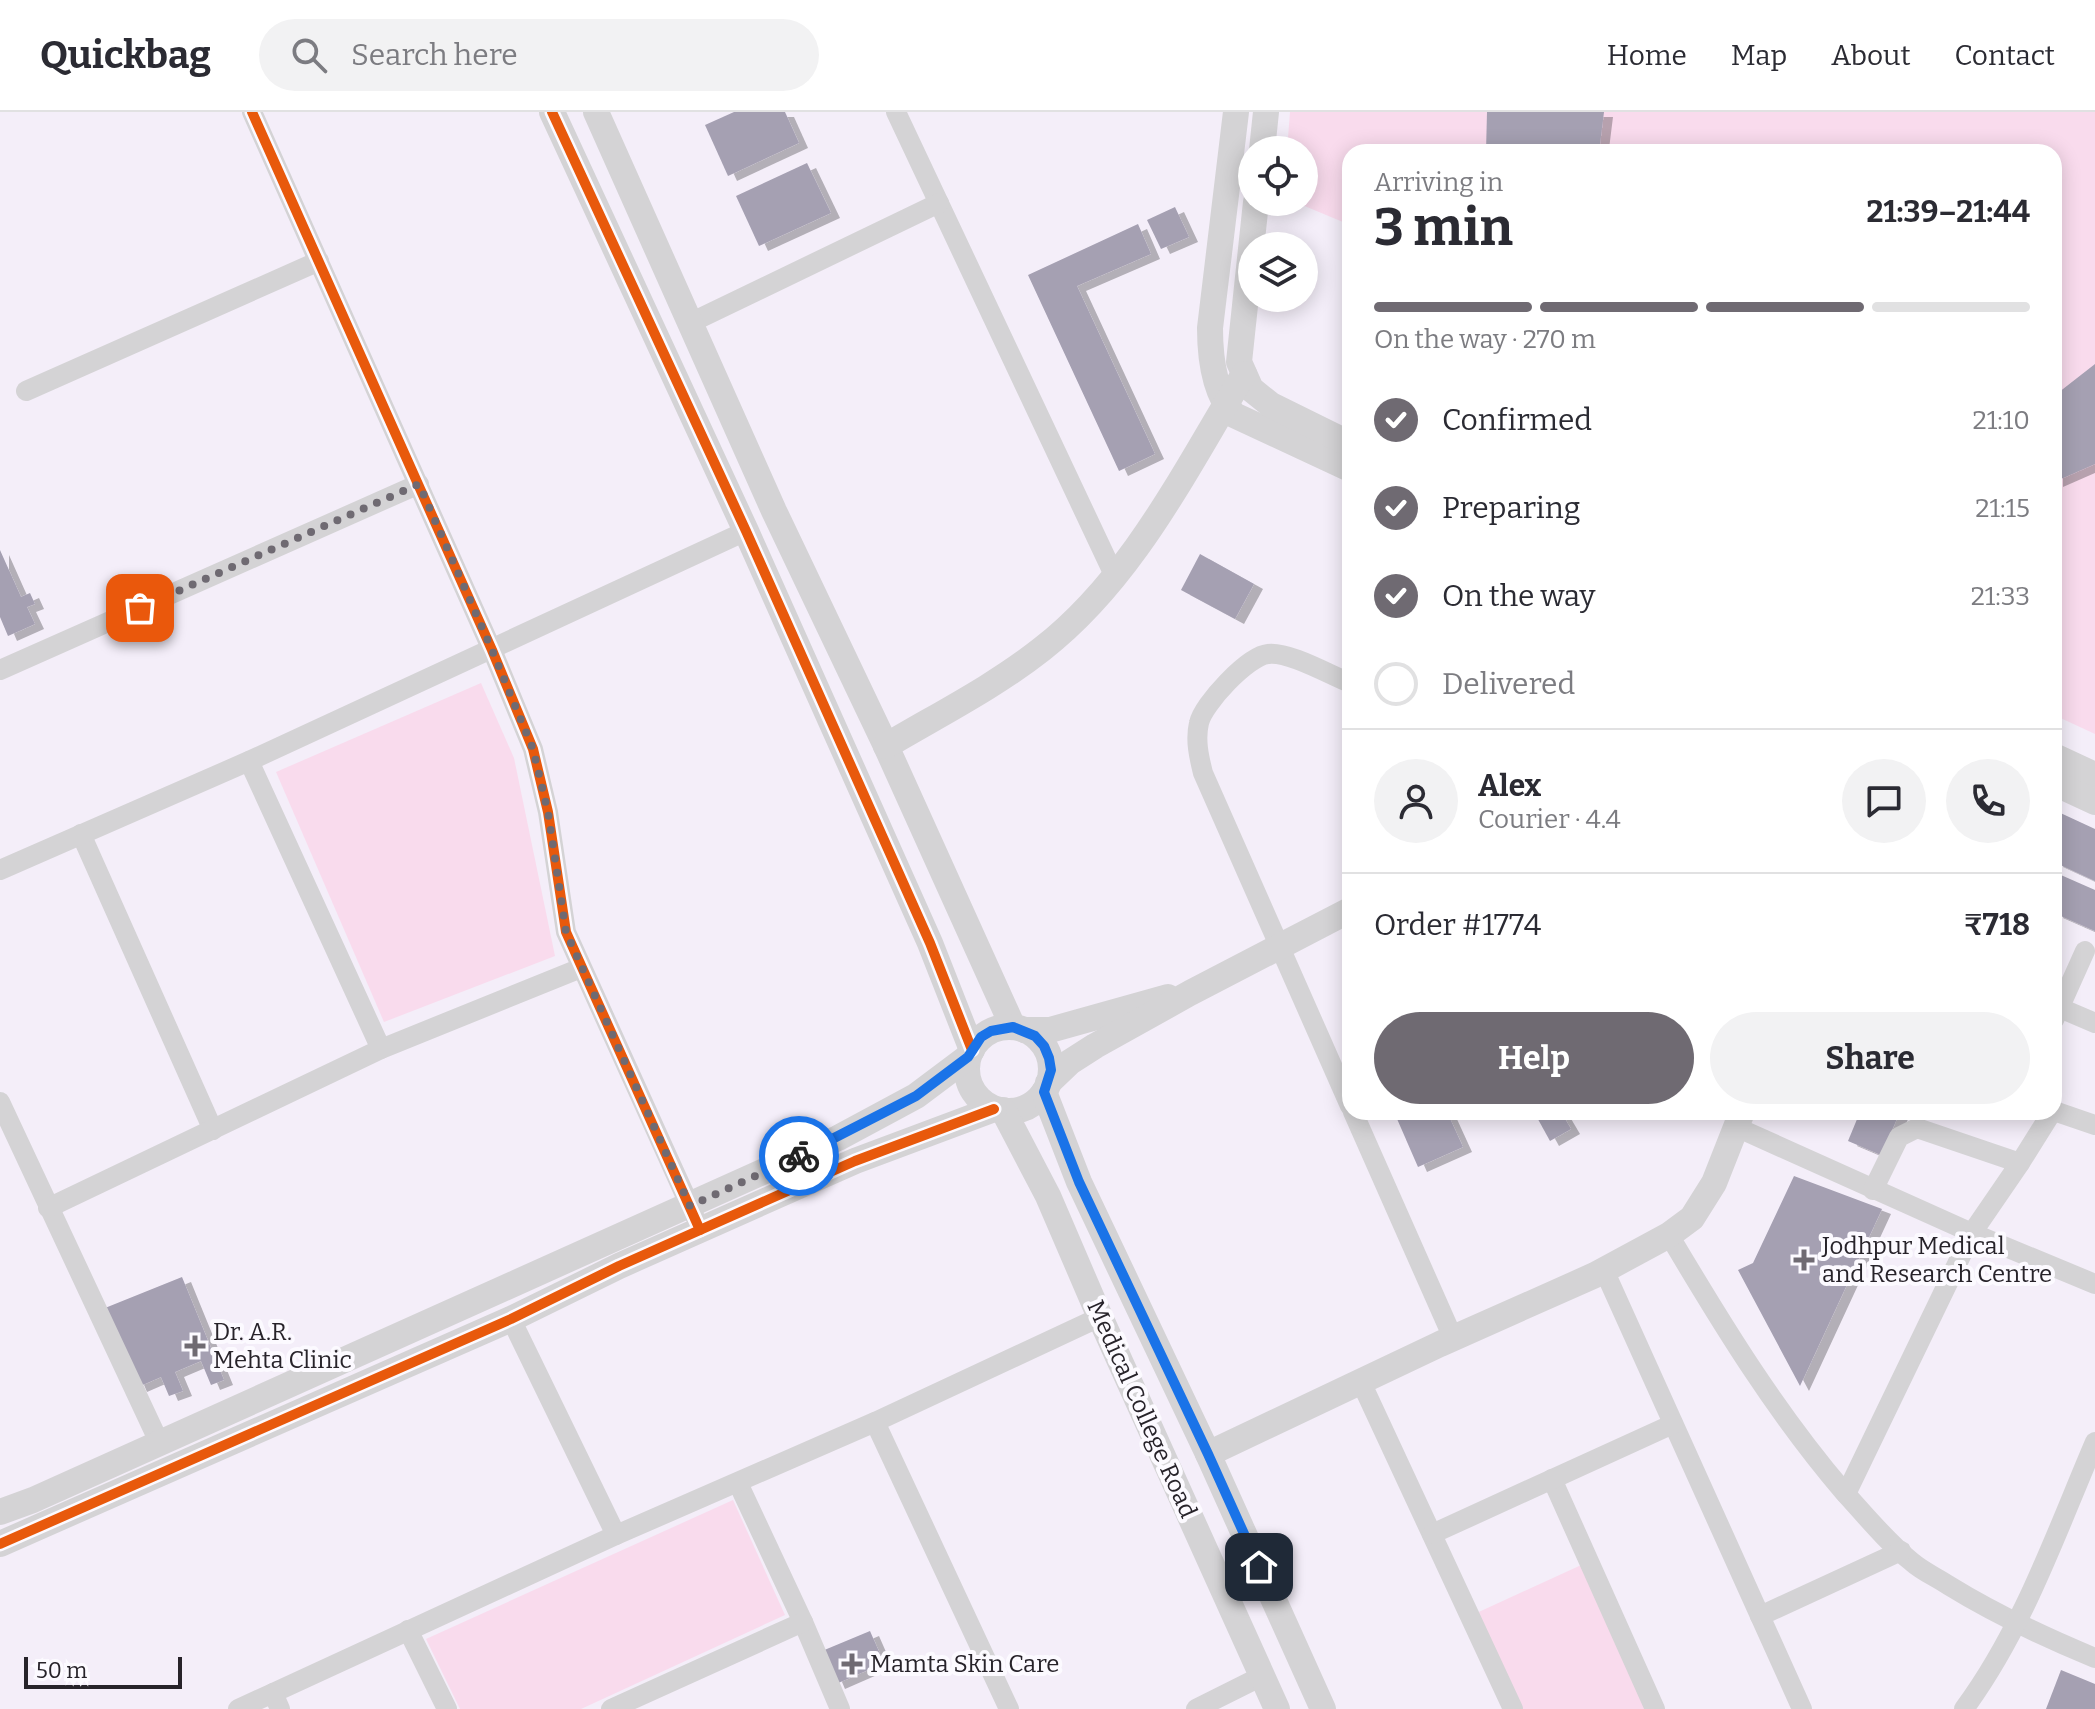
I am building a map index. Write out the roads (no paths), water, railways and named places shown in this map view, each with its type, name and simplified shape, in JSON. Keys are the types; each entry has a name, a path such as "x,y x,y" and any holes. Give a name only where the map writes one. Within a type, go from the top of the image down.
{"street":[{"path":"252,112 419,484 533,749 548,812 566,932 695,1218"},
{"path":"552,112 746,531 930,943 970,1054 967,1075 970,1085 983,1102 998,1110"},
{"path":"596,112 774,511 1019,1028 1044,1046 1051,1070 1046,1087"},
{"path":"896,112 1115,577"},
{"path":"1236,112 1210,328 1210,357 1225,405 1234,415 1342,465"},
{"path":"1263,136 1266,112"},
{"path":"690,323 939,203"},
{"path":"1254,216 1239,362 1251,389 1271,405 1342,440"},
{"path":"26,391 319,261"},
{"path":"886,746 992,684 1043,648 1115,577 1191,466 1244,374"},
{"path":"0,670 419,484"},
{"path":"0,870 249,761 746,531"},
{"path":"1342,680 1282,655 1267,654 1253,659 1206,708 1199,722 1198,750 1203,773 1342,1088"},
{"path":"2062,760 2095,775"},
{"path":"249,761 381,1049"},
{"path":"2062,787 2095,802"},
{"path":"81,834 213,1130"},
{"path":"0,1512 159,1442 695,1218 998,1110 1024,1108 1083,1054 1190,993 1342,914"},
{"path":"2062,996 2085,951"},
{"path":"48,1208 381,1049 581,968"},
{"path":"0,1544 511,1319 916,1096 970,1054 981,1037 991,1031 1019,1028 1050,1030 1133,1005 1190,993"},
{"path":"2062,1004 2095,1023"},
{"name":"Medical College Road","path":"1046,1087 1079,1182 1208,1454 1323,1709"},
{"path":"0,1102 159,1442"},
{"name":"Medical College Road","path":"998,1110 1048,1196 1277,1709"},
{"path":"2062,1115 2095,1125"},
{"path":"1357,1120 1453,1338"},
{"path":"1208,1454 1604,1270 1669,1235 1692,1218 1714,1183 1739,1120 1873,1190 1972,1233 2092,1276"},
{"path":"1846,1494 1972,1233 2048,1120"},
{"path":"1873,1190 1899,1137 1917,1128 2020,1163"},
{"path":"1669,1235 1754,1374 1801,1441 1846,1494 1912,1562 1968,1597 2095,1658"},
{"path":"1604,1270 1802,1709"},
{"path":"238,1709 277,1701 408,1630 875,1422 1100,1317"},
{"path":"511,1319 616,1535"},
{"path":"1361,1382 1508,1707"},
{"path":"875,1422 1009,1709"},
{"path":"1432,1534 1673,1424"},
{"path":"1964,1709 1989,1676 2018,1623 2095,1442"},
{"path":"1552,1479 1655,1709"},
{"path":"738,1483 840,1709"},
{"path":"1760,1616 1901,1551"},
{"path":"611,1709 642,1703 803,1622"},
{"path":"408,1630 447,1709"},
{"path":"1196,1709 1262,1676"}],"place":[{"name":"Jodhpur Medical and Research Centre","path":"1804,1260"},
{"name":"Dr. A.R. Mehta Clinic","path":"195,1346"},
{"name":"Mamta Skin Care","path":"852,1664"}]}
